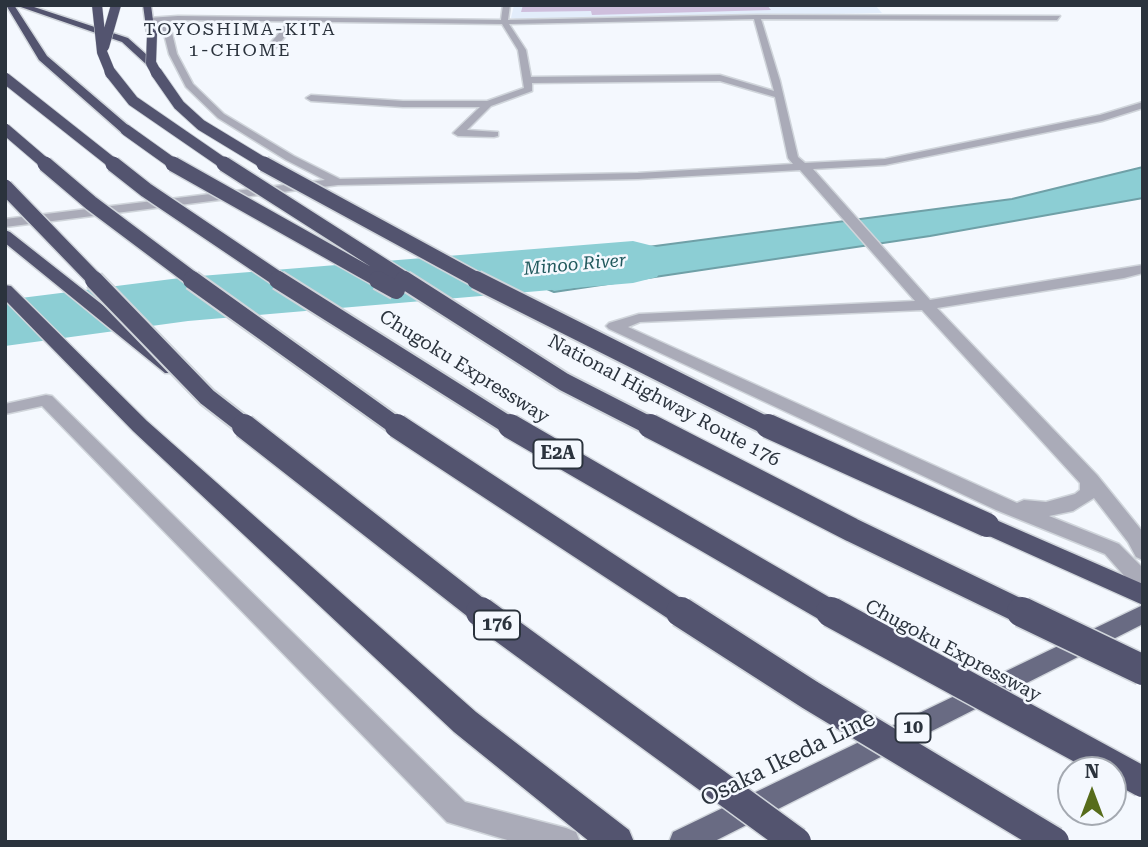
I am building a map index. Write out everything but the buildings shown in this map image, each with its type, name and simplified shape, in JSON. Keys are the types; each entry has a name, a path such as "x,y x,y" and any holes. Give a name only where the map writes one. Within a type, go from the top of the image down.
{"highway":[{"path":"10,5 43,58 126,130 188,173 564,382"},
{"path":"19,5 125,40 151,63 162,84 179,105 201,125 391,235 561,324 779,432 995,515 1143,595"},
{"name":"National Highway Route 176","path":"97,5 102,52 107,68 133,101 180,135 564,382 852,530 1143,670"},
{"path":"102,52 117,5"},
{"path":"147,5 152,27 151,63"},
{"name":"Chugoku Expressway","path":"5,78 146,190 283,283 505,423 856,626 1143,782"},
{"path":"5,129 91,203 211,294 440,457 810,695 1054,842"},
{"path":"5,187 206,397"},
{"name":"176","path":"5,235 206,397 502,628 796,842"},
{"path":"5,290 140,426 465,722 617,842"}],"main road":[{"name":"Osaka Ikeda Line","path":"683,842 1143,614"}],"street":[{"path":"311,98 403,104 488,104 529,89 522,50 504,22 507,5"},
{"path":"881,5 891,17"},
{"path":"1000,5 1018,18"},
{"path":"152,27 189,12"},
{"path":"315,20 321,13"},
{"path":"178,18 504,22 891,17 1057,18"},
{"path":"757,18 776,80 793,158 810,173 926,305 1090,480 1137,539 1143,552"},
{"path":"270,48 295,20"},
{"path":"152,27 168,33 173,54 189,85 221,116 290,158 338,182"},
{"path":"528,80 720,78 778,95"},
{"path":"488,104 458,133 494,134"},
{"path":"5,223 338,182 638,176 886,162 1102,118 1143,105"},
{"path":"1143,269 926,305 639,318 614,326 995,515 1112,549 1143,582"},
{"path":"5,409 46,401 457,813 566,842"},
{"path":"995,515 1066,506 1082,499 1088,492 1090,480"}],"shaded area":[{"path":"514,5 875,5 882,13 521,20 511,18"},
{"path":"523,5 767,5 771,10 592,15 591,11 521,12"}],"water":[{"path":"1143,167 1143,198 930,236 554,292 496,267 1012,199"}],"waterway":[{"name":"Minoo River","path":"5,323 188,299 633,262"}],"district":[{"name":"TOYOSHIMA-KITA 1-CHOME","path":"240,40"}]}
